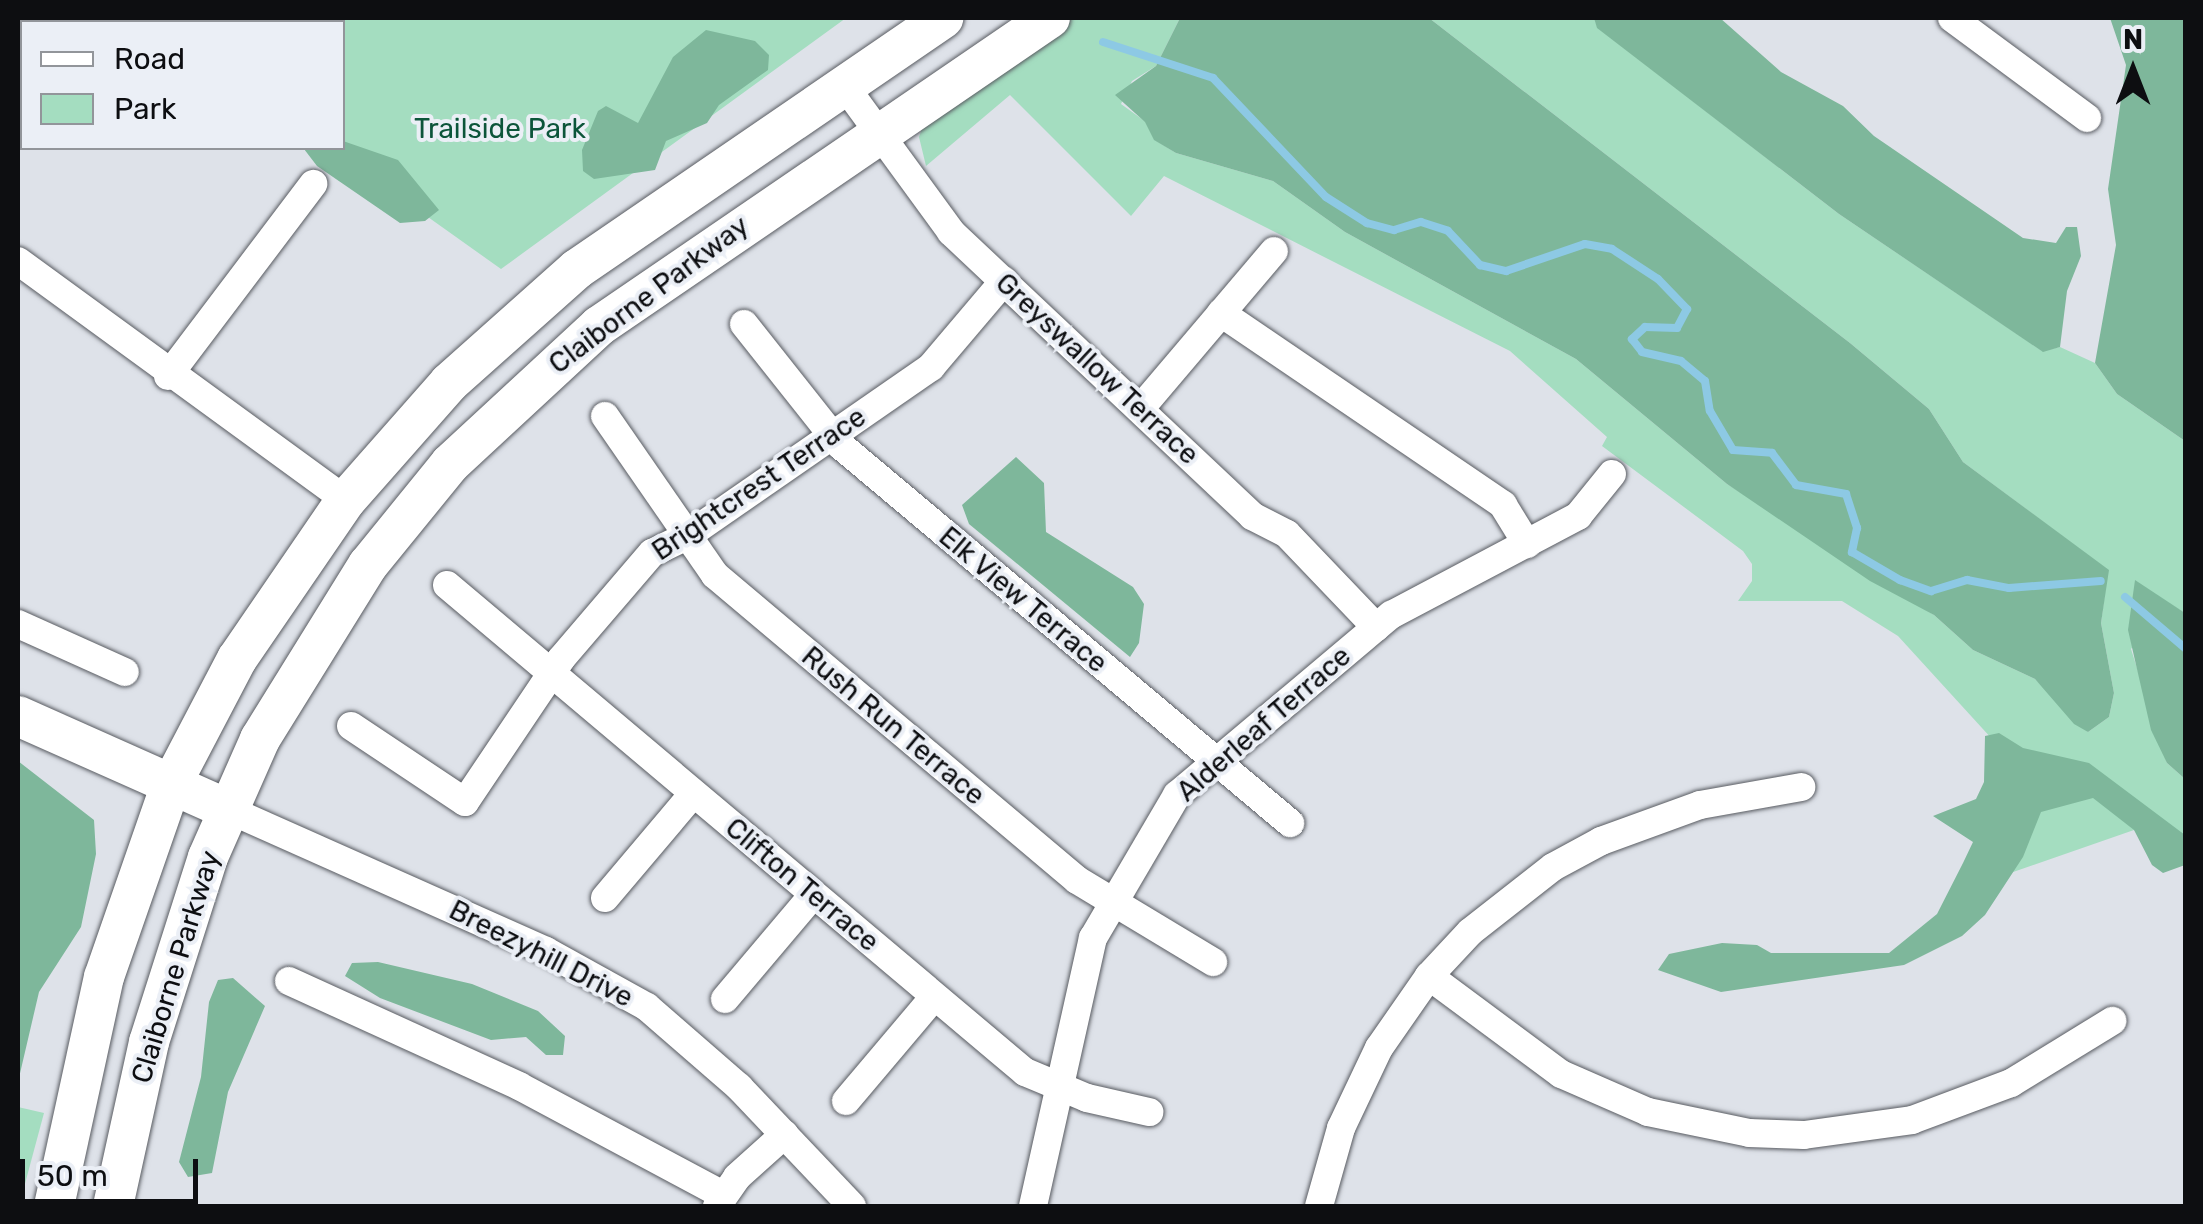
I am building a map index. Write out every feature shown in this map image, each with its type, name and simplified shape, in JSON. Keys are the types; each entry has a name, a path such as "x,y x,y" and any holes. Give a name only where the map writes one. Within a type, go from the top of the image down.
{"main road":[{"path":"54,1206 104,977 171,785 237,660 346,500 449,384 532,306 943,18"},
{"name":"Claiborne Parkway","path":"113,1206 169,968 227,809 322,634 450,464 599,326 1050,18"},
{"path":"18,716 227,809"}],"street":[{"path":"1952,18 2086,118"},
{"name":"Greyswallow Terrace","path":"844,84 951,232 1252,516 1287,534 1376,627"},
{"path":"168,376 313,184"},
{"path":"1140,410 1274,250"},
{"path":"18,261 168,376 258,432 346,500"},
{"name":"Brightcrest Terrace","path":"352,726 465,802 551,673 640,565 930,367 1004,281"},
{"path":"1221,314 1503,505 1527,544"},
{"name":"Elk View Terrace","path":"744,324 832,436 1290,823"},
{"name":"Rush Run Terrace","path":"605,416 715,574 1076,880 1213,962"},
{"name":"Alderleaf Terrace","path":"1033,1206 1090,947 1178,795 1376,627 1578,516 1612,474"},
{"name":"Clifton Terrace","path":"447,585 1025,1072 1059,1087 1149,1112"},
{"path":"18,624 125,672"},
{"path":"1319,1206 1358,1087 1428,976 1508,898 1601,841 1700,806 1801,787"},
{"path":"605,898 693,794"},
{"name":"Breezyhill Drive","path":"227,809 600,979 695,1044 852,1206"},
{"path":"725,999 814,895"},
{"path":"1428,976 1512,1043 1603,1095 1700,1126 1749,1132 1822,1133 1912,1120 2012,1082 2112,1021"},
{"path":"289,981 519,1086 720,1201 785,1134"},
{"path":"846,1101 934,997"}],"green space":[{"name":"Trailside Park","path":"149,18 846,18 501,269 334,150 345,150 345,20"},
{"path":"1071,18 1180,18 1156,66 1132,81 1121,104 1146,122 1155,140 1176,153 1273,181 1345,232 1576,359 1727,484 1934,615 1973,650 2035,679 2088,732 2109,717 2114,693 2101,623 2108,570 1963,462 1929,409 1850,343 1429,18 1594,18 1598,28 1839,214 2042,351 2060,347 2095,363 2117,394 2185,441 2185,613 2166,602 2131,649 2167,763 2185,779 2185,862 2134,830 1973,886 2003,751 1898,636 1842,601 1738,601 1752,581 1752,564 1743,551 1602,446 1607,437 1510,351 1164,176 1131,216 1010,95 926,166 919,137 925,120"},
{"path":"1180,18 1429,18 1850,343 1929,409 1963,462 2109,570 2101,623 2114,693 2109,717 2088,732 2074,724 2035,679 1973,650 1934,615 1870,581 1727,484 1576,359 1345,232 1273,181 1176,153 1154,140 1145,122 1115,95 1156,66"},
{"path":"1594,18 1720,18 1781,72 1843,106 1874,136 2023,238 2056,243 2066,227 2077,227 2081,256 2067,291 2060,347 2043,352 1839,214 1597,28"},
{"path":"2110,18 2185,18 2185,441 2117,394 2095,363 2116,245 2108,189 2126,65"},
{"path":"706,30 755,41 769,55 768,70 719,105 707,123 666,141 655,170 594,179 583,171 582,150 598,111 606,106 638,123 673,57"},
{"path":"345,142 398,160 439,210 425,221 400,223 317,166 305,150 345,150"},
{"path":"1016,457 1044,483 1046,532 1133,587 1144,604 1139,643 1130,657 969,524 962,505"},
{"path":"2135,580 2185,613 2185,779 2167,763 2151,730 2128,630"},
{"path":"1999,733 2023,748 2089,763 2185,835 2185,865 2163,873 2152,865 2134,830 2093,798 2041,812 2023,857 1985,915 1962,936 1904,965 1721,992 1658,970 1669,954 1722,943 1757,945 1771,953 1889,953 1937,914 1963,863 1973,842 1933,816 1976,799 1984,782 1985,736"},
{"path":"18,761 94,820 96,854 81,927 39,992 18,1082"},
{"path":"378,962 472,984 538,1011 565,1036 563,1055 546,1055 526,1037 491,1040 380,998 345,976 352,963"},
{"path":"233,978 265,1006 228,1092 212,1173 188,1177 179,1162 201,1077 209,1002 218,980"},
{"path":"18,1107 44,1113 19,1206 18,1206"}],"waterway":[{"path":"1103,42 1213,78 1326,197 1367,223 1394,230 1421,222 1448,231 1480,265 1506,271 1585,244 1612,249 1658,279 1687,309 1677,328 1645,327 1632,339 1642,352 1681,361 1705,381 1710,411 1733,450 1772,453 1796,485 1846,494 1857,528 1852,552 1900,580 1931,591 1967,580 2009,588 2101,581"},
{"path":"2125,597 2186,649"}]}
